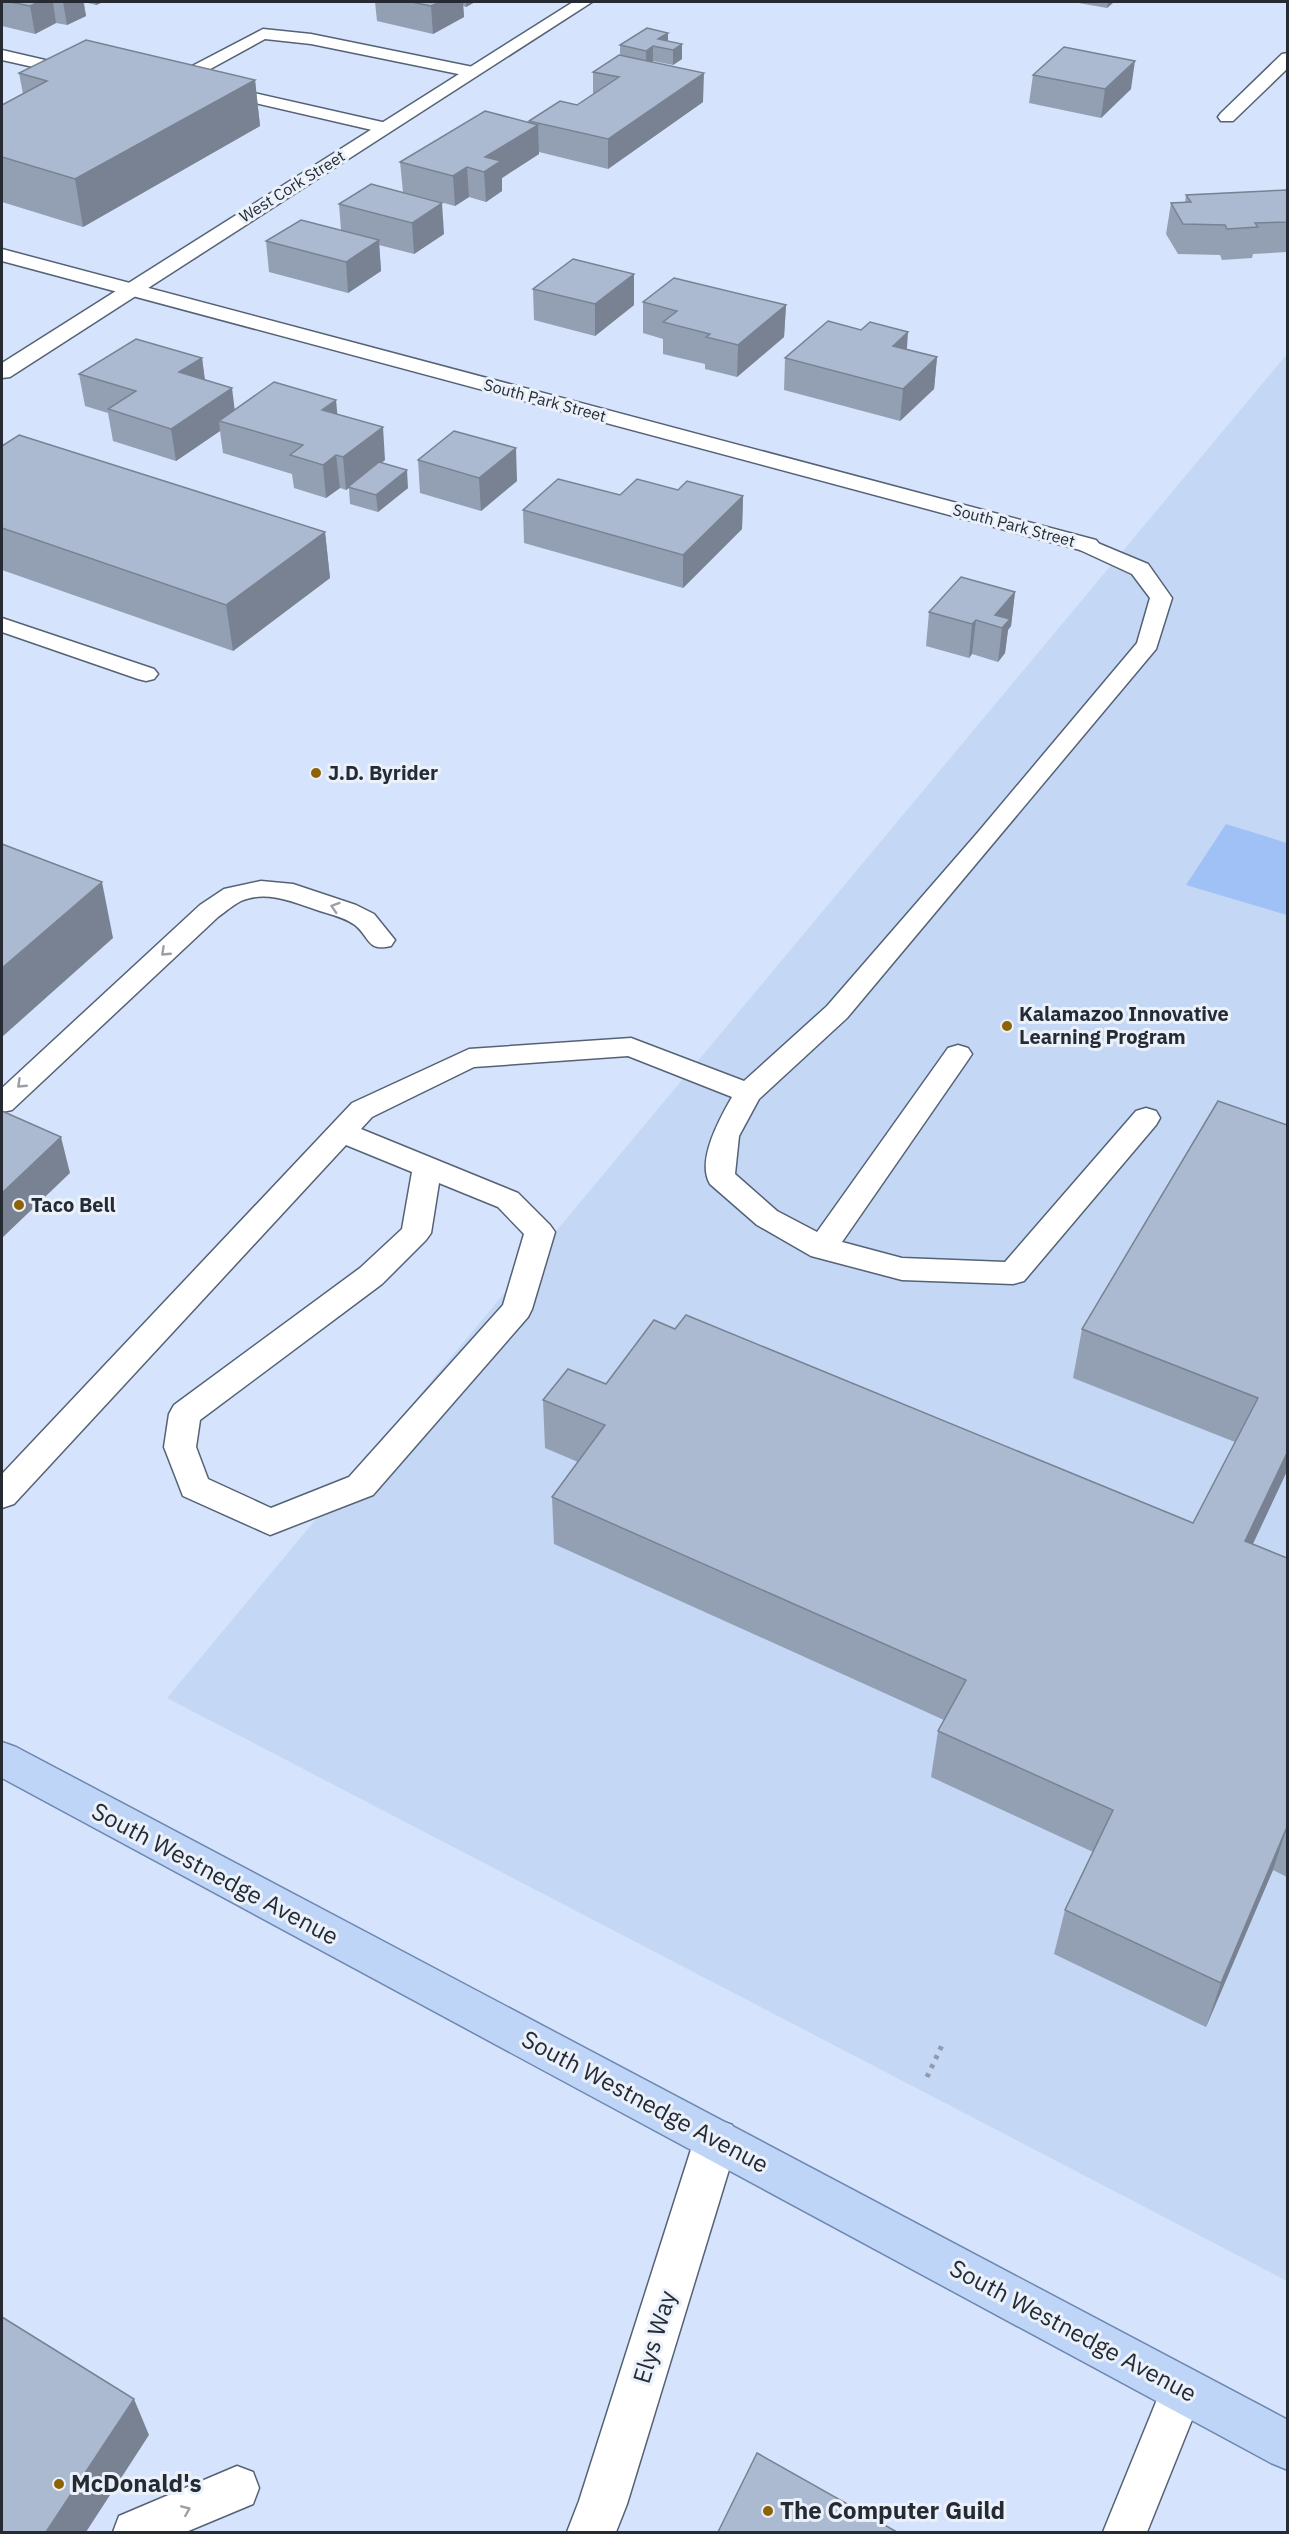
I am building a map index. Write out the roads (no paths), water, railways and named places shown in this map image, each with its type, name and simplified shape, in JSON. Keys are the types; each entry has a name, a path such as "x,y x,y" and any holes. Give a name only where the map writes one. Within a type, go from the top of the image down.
{"main road":[{"name":"South Westnedge Avenue","path":"2,1759 1287,2446"}],"street":[{"name":"West Cork Street","path":"2,372 584,2"},
{"path":"1227,117 1287,58"},
{"name":"South Park Street","path":"2,255 1088,544"},
{"name":"Elys Way","path":"591,2532 603,2504 716,2140"}],"lane":[{"path":"385,128 171,79 263,34 311,39 473,72"},
{"path":"2,55 87,72 63,84"},
{"path":"1088,544 1140,570 1161,598 1148,644 837,1012 748,1093 725,1136 720,1177 767,1218 822,1248 902,1269 1013,1273 1146,1118"},
{"path":"2,625 146,674"},
{"path":"2,1103 210,911 233,895 261,889 284,890 347,910 365,920 382,940"},
{"path":"2,1495 362,1110 469,1058 631,1047 748,1093"},
{"path":"822,1248 958,1054"},
{"path":"341,1132 427,1167 508,1200 540,1232 517,1309 361,1486 270,1522 195,1487 180,1447 185,1414 371,1276 416,1233 427,1167"},
{"path":"1125,2532 1182,2390"},
{"path":"135,2532 237,2488"}],"place":[{"name":"J.D. Byrider","path":"316,773"},
{"name":"Kalamazoo Innovative Learning Program","path":"1007,1026"},
{"name":"Taco Bell","path":"19,1205"},
{"name":"McDonald's","path":"59,2484"},
{"name":"The Computer Guild","path":"768,2511"}]}
